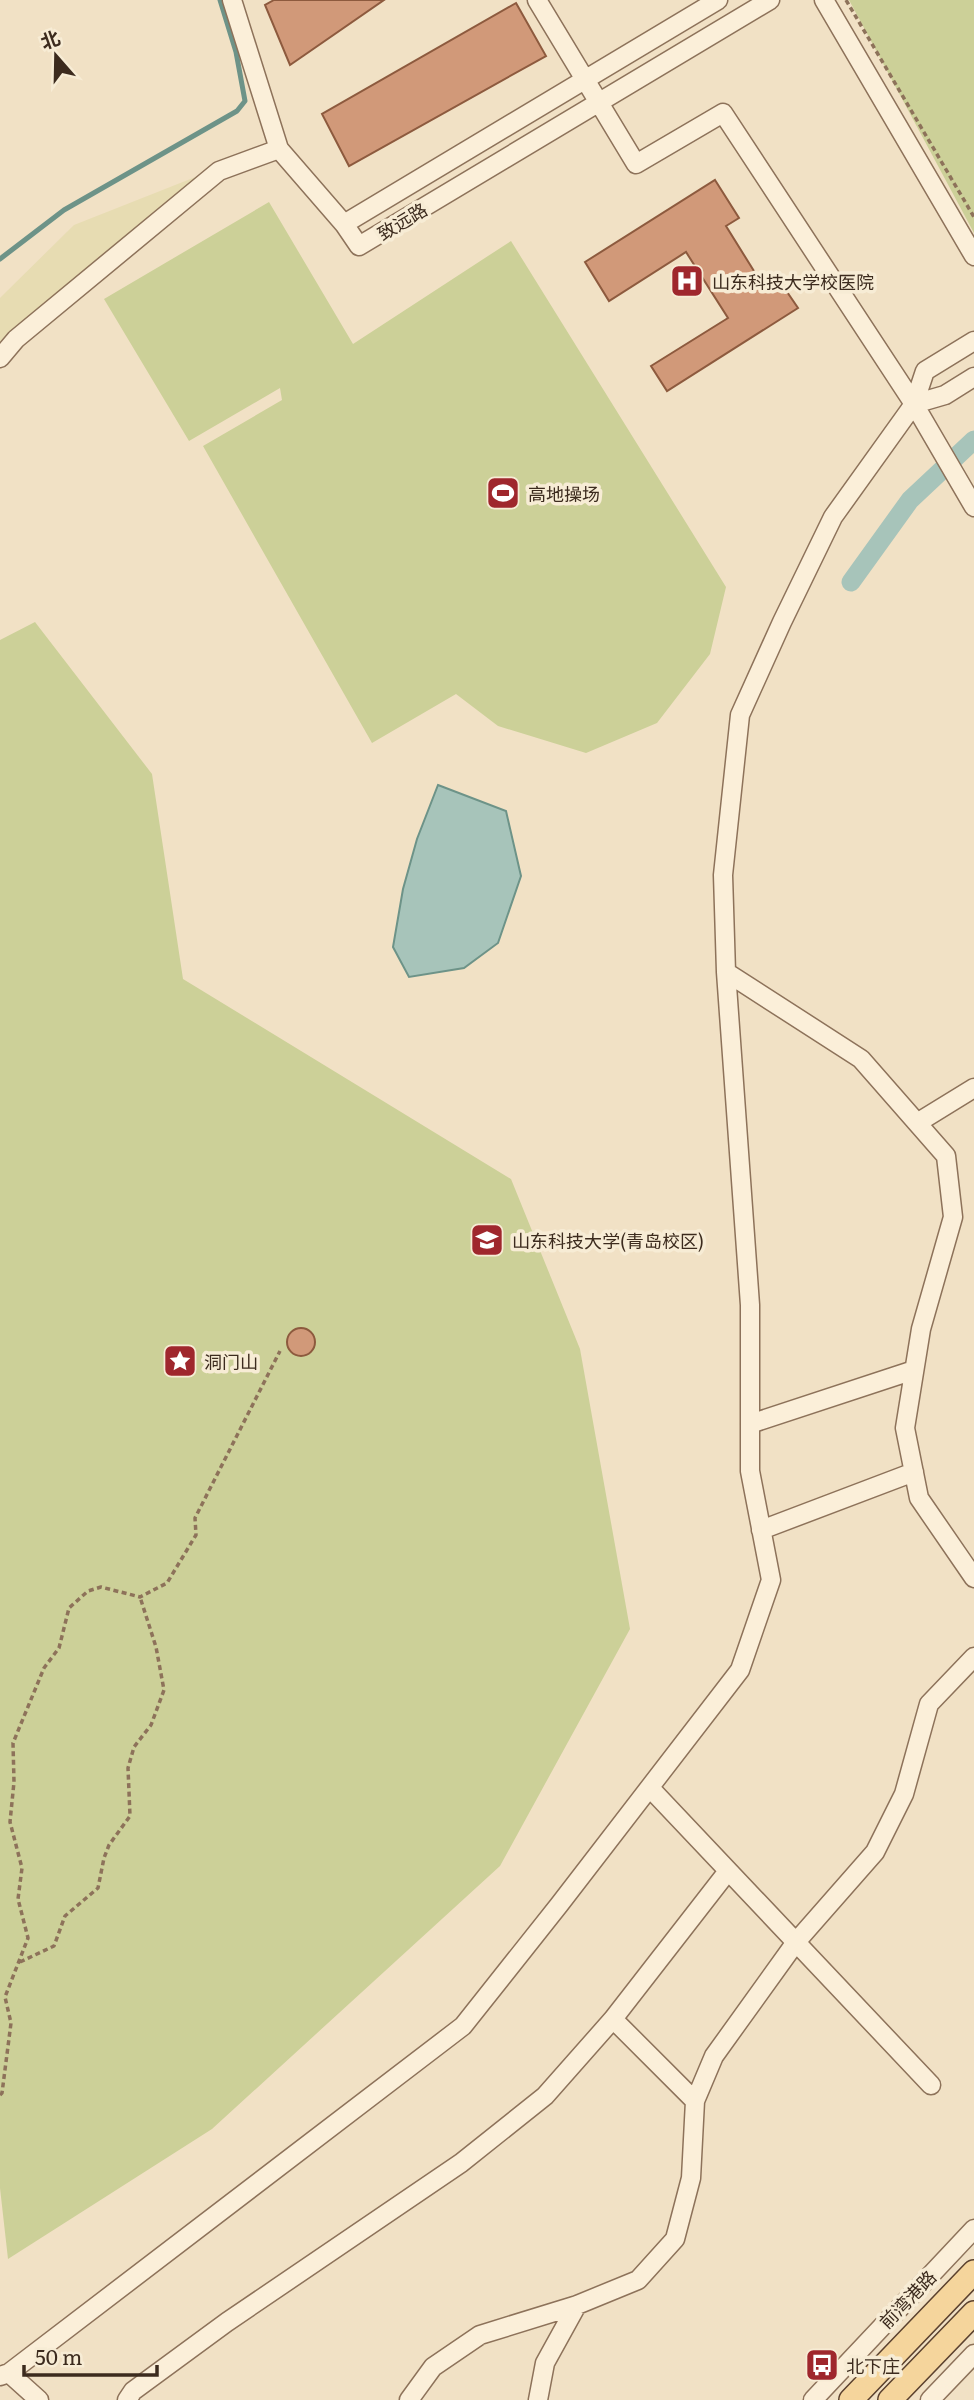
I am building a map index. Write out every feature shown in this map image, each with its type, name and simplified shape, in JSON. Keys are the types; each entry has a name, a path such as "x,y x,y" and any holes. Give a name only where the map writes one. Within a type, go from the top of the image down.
{"main road":[{"name":"前湾港路","path":"851,2400 974,2272"},
{"path":"890,2400 974,2313"}],"street":[{"path":"232,0 279,149 344,224"},
{"path":"537,0 636,164 723,113 914,404 974,507"},
{"name":"致远路","path":"718,0 344,224 359,246 770,0"},
{"path":"824,0 974,256"},
{"path":"0,358 16,339 219,171 279,149"},
{"path":"39,2400 5,2374 463,2026 740,1670 771,1580 750,1471 750,1305 726,972 723,875 740,715 833,517 914,404 925,371 974,341"},
{"path":"914,404 945,395 974,377"},
{"path":"726,972 861,1059 946,1156 953,1217 921,1329 905,1428 919,1498 974,1578"},
{"path":"916,1123 974,1088"},
{"path":"750,1424 915,1370"},
{"path":"761,1530 914,1472"},
{"path":"409,2400 433,2367 480,2335 577,2305 638,2280 675,2239 691,2178 695,2101 714,2056 796,1942 876,1852 904,1794 929,1703 974,1657"},
{"path":"650,1788 931,2085"},
{"path":"127,2400 133,2391 227,2322 461,2163 544,2096 613,2019 728,1871"},
{"path":"613,2019 695,2101"},
{"name":"前湾港路","path":"813,2400 974,2229"},
{"path":"538,2400 545,2363 577,2305"},
{"path":"930,2400 974,2354"}],"path":[{"path":"846,0 974,217"},
{"path":"0,2095 11,2023 5,1997 28,1938 18,1899 22,1868 10,1822 14,1782 13,1743 44,1668 59,1648 69,1608 88,1591 101,1587 139,1597 167,1583 196,1535 195,1518 281,1351"},
{"path":"20,1962 54,1946 65,1916 98,1888 107,1852 130,1816 128,1768 134,1746 151,1725 164,1690 156,1647 139,1597"}],"shaded area":[{"path":"203,174 0,359 0,298 74,225"}],"green space":[{"path":"849,0 974,0 974,233"},
{"name":"高地操场","path":"269,202 353,344 511,241 726,587 710,654 657,723 586,753 498,726 456,694 372,743 203,446 282,400 280,388 189,441 104,299"},
{"path":"35,622 152,774 183,979 511,1179 580,1349 630,1629 500,1866 212,2129 8,2259 0,2188 0,640"}],"water":[{"path":"438,785 506,811 521,876 498,943 464,968 409,977 393,947 403,889 417,839"}],"building":[{"path":"274,0 384,0 290,65 265,5"},
{"path":"516,3 546,56 349,166 322,114"},
{"path":"715,180 739,218 726,226 767,292 781,283 798,308 667,391 651,366 728,318 686,252 609,301 585,262"},
{"path":"301,1328 311,1332 315,1342 311,1352 301,1356 291,1352 287,1342 291,1332"}],"waterway":[{"path":"0,259 64,210 237,111 245,101 236,52 220,0"},
{"path":"851,582 910,500 974,440"}],"place":[{"name":"山东科技大学校医院","path":"687,281"},
{"name":"高地操场","path":"503,493"},
{"name":"山东科技大学(青岛校区)","path":"487,1240"},
{"name":"洞门山","path":"180,1361"},
{"name":"北下庄","path":"822,2365"}]}
